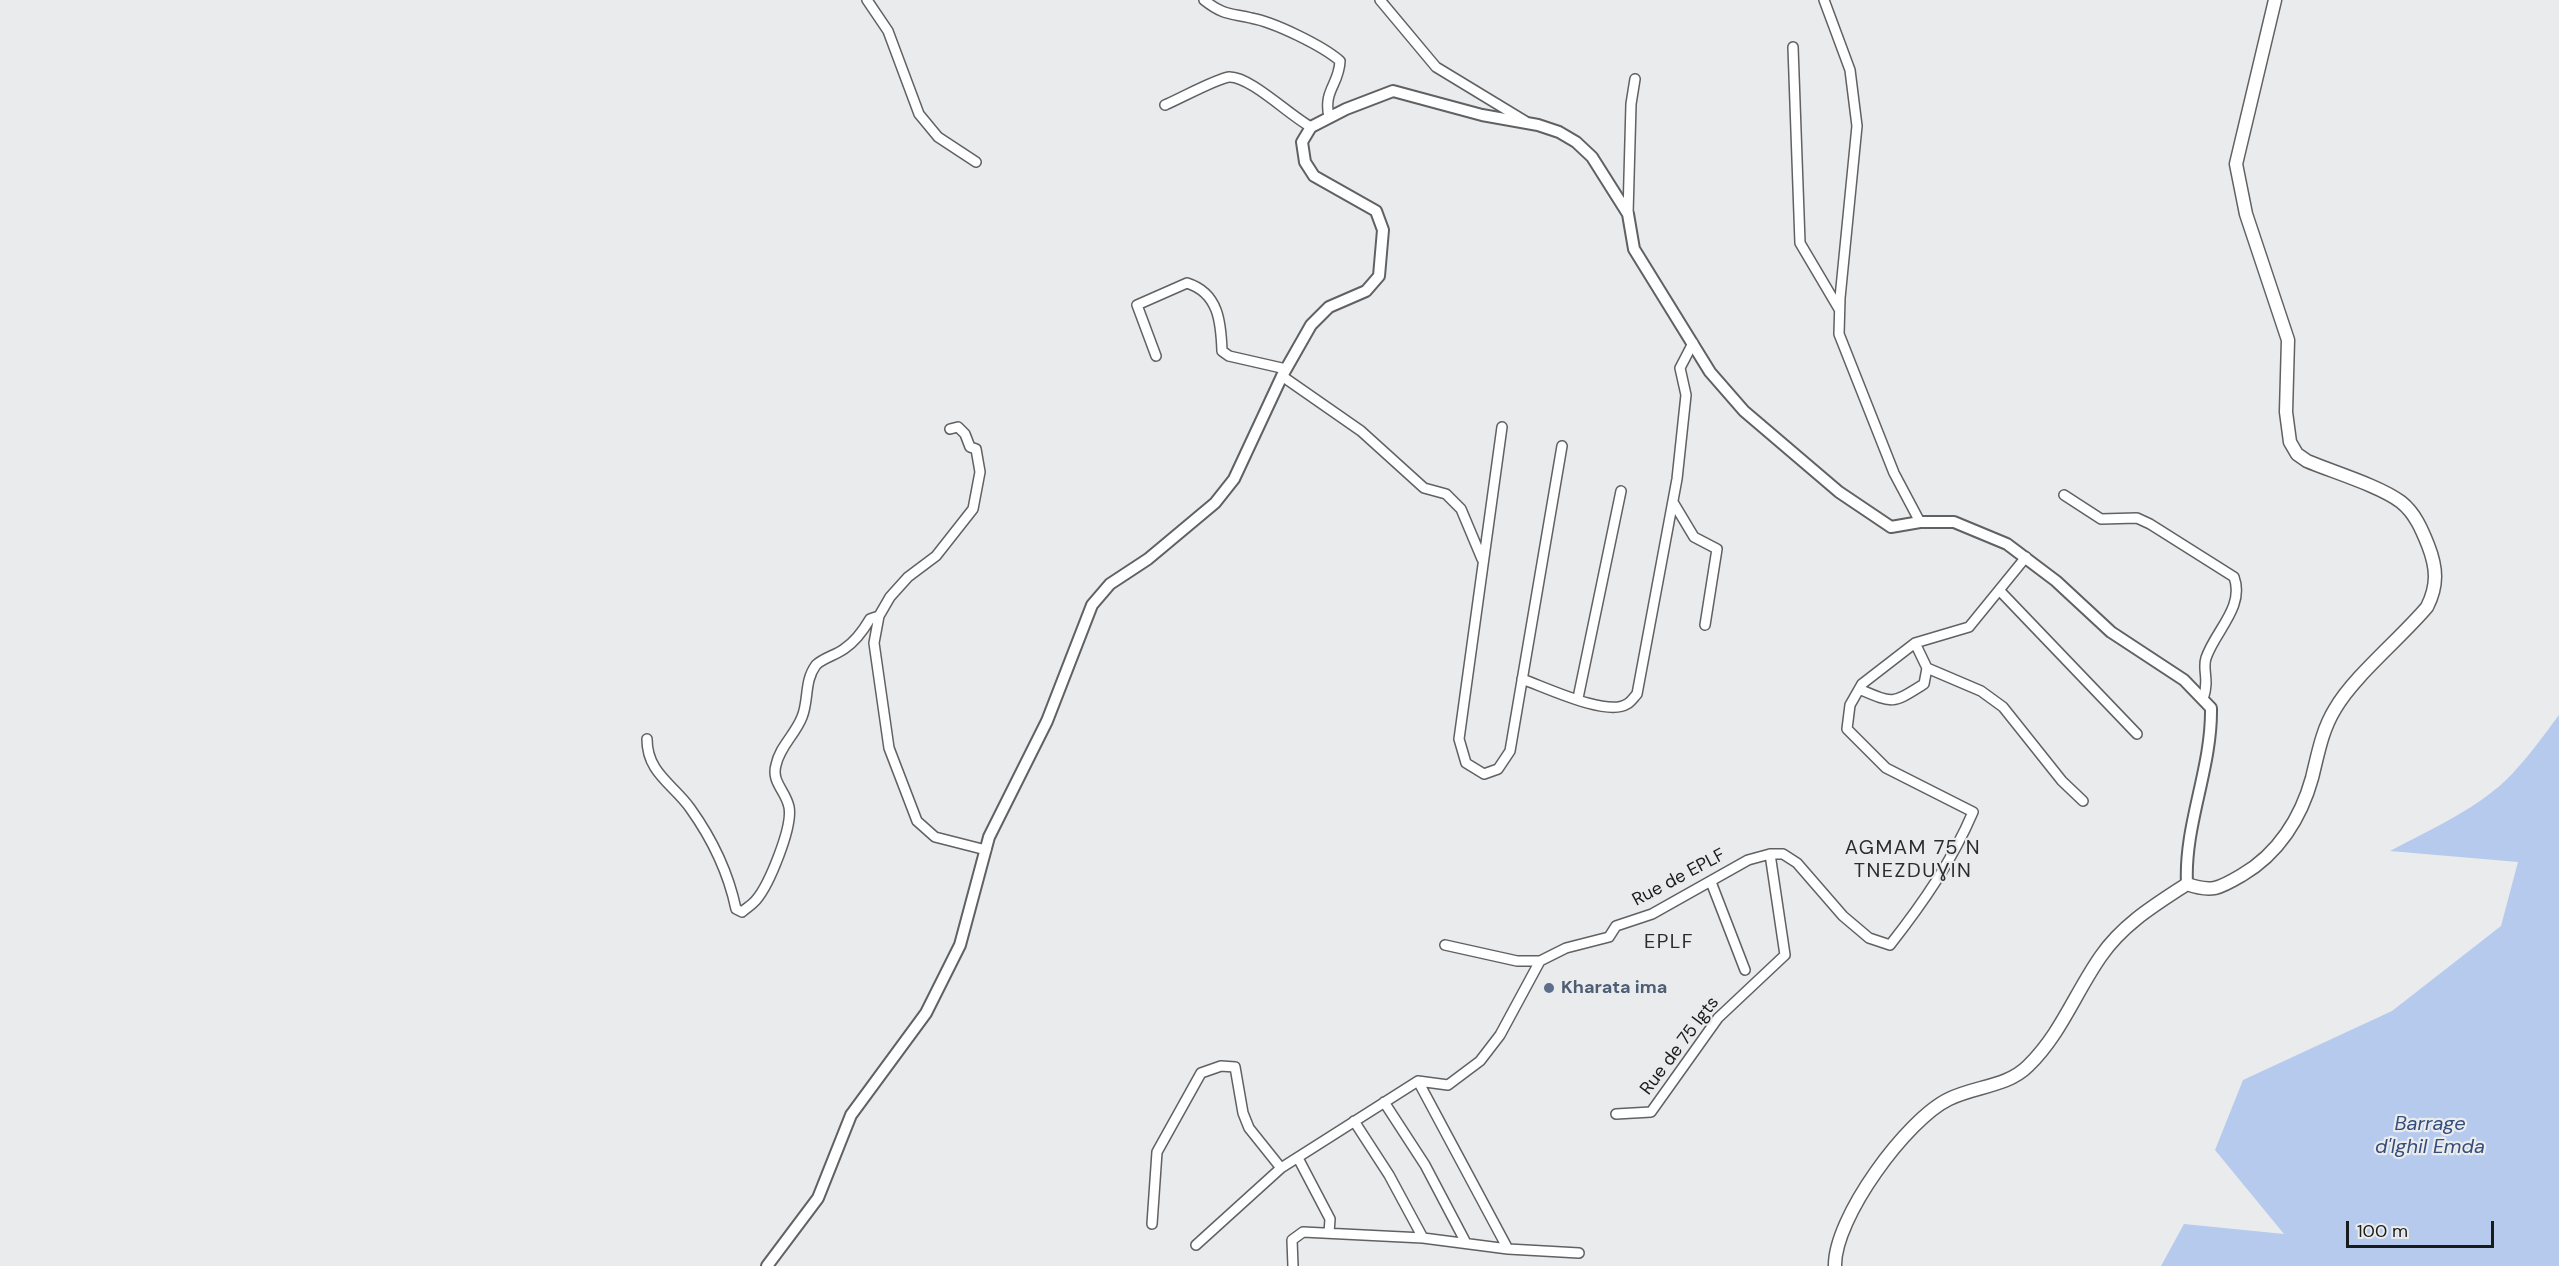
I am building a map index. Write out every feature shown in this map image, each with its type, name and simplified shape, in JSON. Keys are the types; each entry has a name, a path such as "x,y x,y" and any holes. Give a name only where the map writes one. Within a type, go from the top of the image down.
{"main road":[{"path":"1835,1266 1835,1253 1839,1238 1869,1181 1897,1145 1932,1110 1947,1100 1997,1084 2026,1068 2049,1044 2100,957 2143,912 2187,884 2205,891 2226,884 2270,855 2288,833 2302,805 2319,746 2336,706 2427,608 2434,594 2436,576 2434,560 2422,530 2402,503 2307,461 2297,454 2290,442 2286,412 2288,340 2246,214 2236,164 2239,143 2274,0"}],"street":[{"path":"867,0 888,31 919,114 938,137 976,162"},
{"path":"1204,0 1227,15 1252,18 1328,50 1340,61 1340,73 1326,102 1329,117 1393,91 1482,115 1527,123 1559,132 1576,142 1592,158 1628,214"},
{"path":"1380,0 1436,68 1527,123"},
{"path":"1824,0 1850,70 1857,126 1839,334 1894,473 1920,522"},
{"path":"1793,46 1800,243 1840,311"},
{"path":"1165,105 1227,77 1241,78 1280,105 1294,118 1311,127"},
{"path":"1635,79 1631,104 1628,214 1634,249 1710,372 1744,411 1839,492 1891,527 1920,522 1954,522 2007,544 2026,557 2110,632 2184,680 2211,708 2206,772 2186,855 2187,884"},
{"path":"767,1266 818,1198 851,1115 926,1013 960,945 989,837 1047,721 1092,605 1110,584 1148,559 1215,503 1234,479 1284,373 1311,325 1329,307 1366,291 1379,276 1383,230 1376,211 1314,177 1305,162 1302,142 1311,127 1335,114"},
{"path":"1156,357 1137,305 1186,283 1196,286 1218,309 1221,320 1222,351 1229,356 1284,373 1361,431 1424,488 1446,494 1461,509 1482,560"},
{"path":"1522,679 1600,706 1615,708 1627,704 1637,694 1673,502 1686,395 1680,368 1693,343"},
{"path":"950,429 958,427 965,434 970,447 976,449 980,472 973,509 936,556 908,577 890,597 879,616 874,643 887,739 917,821 935,837 986,850"},
{"path":"1502,428 1459,740 1466,763 1484,774 1498,769 1510,751 1562,446"},
{"path":"1578,698 1621,491"},
{"path":"2064,495 2101,519 2137,518 2150,524 2234,577 2237,596 2205,661 2208,686 2203,699"},
{"path":"1673,502 1694,537 1717,549 1705,625"},
{"path":"1770,854 1784,854 1797,863 1844,916 1869,938 1890,945 1925,900 1960,844 1974,812 1886,768 1848,729 1850,705 1859,689 1915,643 1969,627 2026,557"},
{"path":"2000,591 2136,734"},
{"path":"647,739 654,770 688,806 710,838 725,865 736,909 742,912 756,900 777,858 787,828 790,810 786,795 776,782 775,767 782,747 803,716 809,677 818,663 860,637 870,619 879,616"},
{"path":"1859,689 1886,700 1898,700 1924,684 1927,668 1915,643"},
{"path":"1927,668 1981,691 2003,707 2062,781 2083,801"},
{"name":"Rue de EPLF","path":"1540,961 1566,948 1609,937 1616,926 1652,914 1748,860 1770,854"},
{"name":"Rue de 75 lgts","path":"1616,1114 1651,1112 1718,1018 1785,955 1770,854"},
{"path":"1712,882 1745,970"},
{"path":"1196,1245 1281,1168 1418,1081 1448,1085 1480,1061 1500,1035 1540,961 1517,961 1445,945"},
{"path":"1152,1224 1157,1152 1201,1073 1221,1066 1234,1067 1243,1113 1249,1128 1281,1168"},
{"path":"1418,1081 1508,1249"},
{"path":"1384,1102 1425,1165 1465,1241"},
{"path":"1354,1121 1389,1175 1423,1238"},
{"path":"1298,1158 1330,1219 1329,1233"},
{"path":"1293,1266 1292,1240 1303,1232 1465,1241 1508,1249 1579,1253"}],"water":[{"name":"Barrage d'Ighil Emda","path":"2559,715 2559,1266 2161,1266 2184,1224 2284,1234 2215,1150 2243,1080 2392,1011 2501,926 2518,862 2390,851 2470,808 2499,786 2524,760"}],"place":[{"name":"Kharata ima","path":"1549,988"}],"district":[{"name":"AGMAM 75 N TNEZDUƔIN","path":"1913,860"},
{"name":"EPLF","path":"1669,943"}]}
